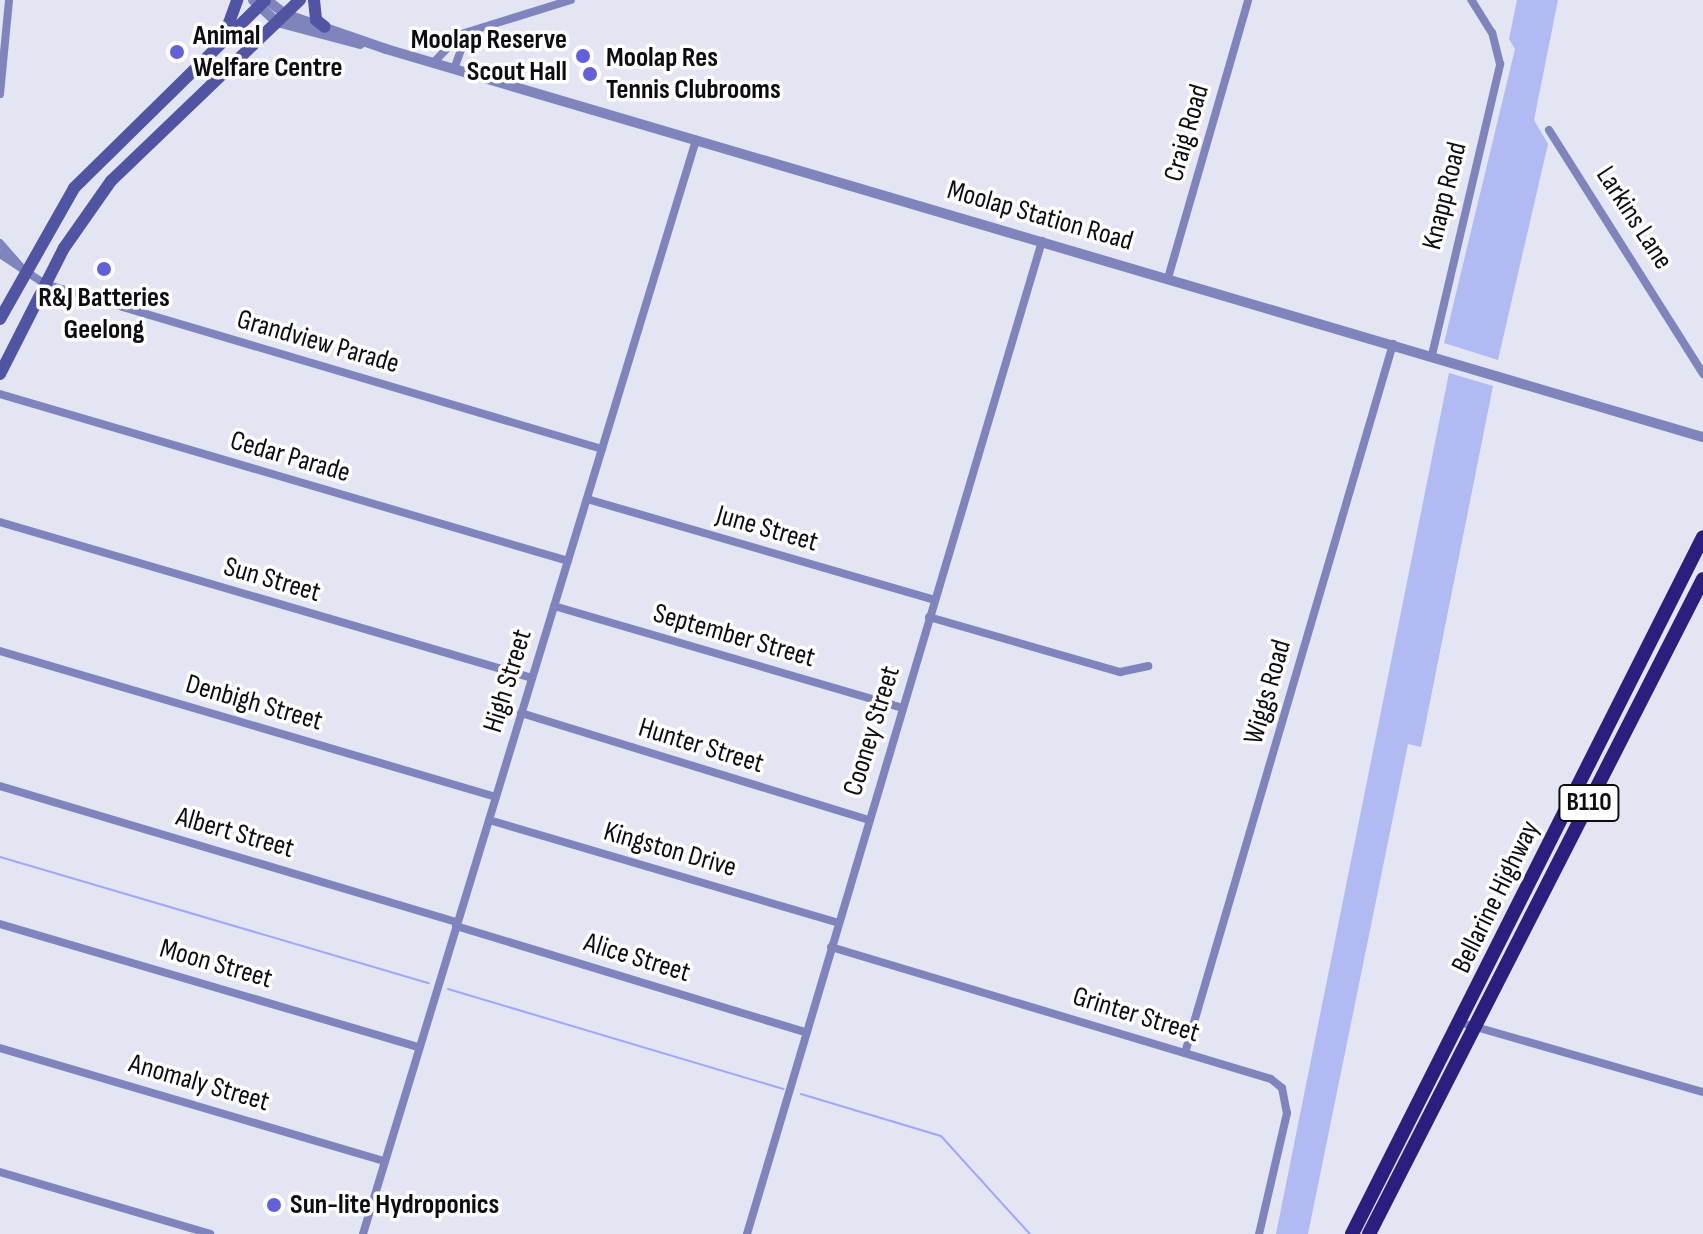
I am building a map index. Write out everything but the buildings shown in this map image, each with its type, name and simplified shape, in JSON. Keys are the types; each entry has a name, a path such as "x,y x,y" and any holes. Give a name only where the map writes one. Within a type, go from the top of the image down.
{"highway":[{"name":"Bellarine Highway","path":"1369,1234 1703,537"},
{"name":"Bellarine Highway","path":"1352,1234 1469,1025 1703,579"}],"main road":[{"path":"217,43 237,0"},
{"path":"0,374 45,284 111,181 300,0"},
{"path":"314,0 316,20 325,27"},
{"path":"0,319 24,270 112,143 261,2"}],"street":[{"path":"0,94 9,0"},
{"path":"433,63 456,36 571,0"},
{"name":"Craig Road","path":"1168,278 1248,0"},
{"name":"Knapp Road","path":"1432,355 1499,46 1471,0"},
{"path":"261,2 281,18"},
{"name":"Moolap Station Road","path":"281,18 325,27 386,49"},
{"name":"Moolap Station Road","path":"281,18 1703,434"},
{"path":"454,69 464,41 478,30"},
{"name":"Larkins Lane","path":"1549,130 1703,374"},
{"name":"High Street","path":"363,1234 696,140"},
{"name":"Cooney Street","path":"747,1234 1042,241"},
{"path":"0,243 24,270"},
{"path":"0,254 24,270"},
{"name":"Grandview Parade","path":"24,270 45,284 602,449"},
{"name":"Wiggs Road","path":"1185,1053 1393,344"},
{"name":"Cedar Parade","path":"0,394 568,561"},
{"name":"June Street","path":"587,499 934,600"},
{"name":"Sun Street","path":"0,522 532,678"},
{"name":"September Street","path":"554,606 902,708"},
{"path":"929,617 1120,672 1148,666"},
{"name":"Denbigh Street","path":"0,651 496,797"},
{"name":"Hunter Street","path":"521,713 869,820"},
{"name":"Albert Street","path":"0,786 457,924"},
{"name":"Kingston Drive","path":"489,820 838,923"},
{"name":"Moon Street","path":"0,924 419,1047"},
{"name":"Alice Street","path":"457,924 805,1032"},
{"name":"Grinter Street","path":"831,947 1271,1079 1284,1094 1287,1113 1259,1234"},
{"path":"1469,1025 1703,1092"},
{"name":"Anomaly Street","path":"0,1048 385,1161"},
{"path":"0,1172 210,1234"}],"shaded area":[{"path":"1517,0 1558,0 1534,120 1548,144 1498,360 1444,343 1515,49 1509,39"},
{"path":"1449,373 1493,386 1421,747 1408,744 1308,1234 1276,1234"}],"waterway":[{"path":"0,857 429,983"},
{"path":"448,989 783,1089"},
{"path":"801,1094 941,1136 1030,1234"}],"place":[{"name":"Animal Welfare Centre","path":"177,52"},
{"name":"Moolap Reserve Scout Hall","path":"583,56"},
{"name":"Moolap Res Tennis Clubrooms","path":"590,74"},
{"name":"R&J Batteries Geelong","path":"104,269"},
{"name":"Sun-lite Hydroponics","path":"274,1205"}]}
